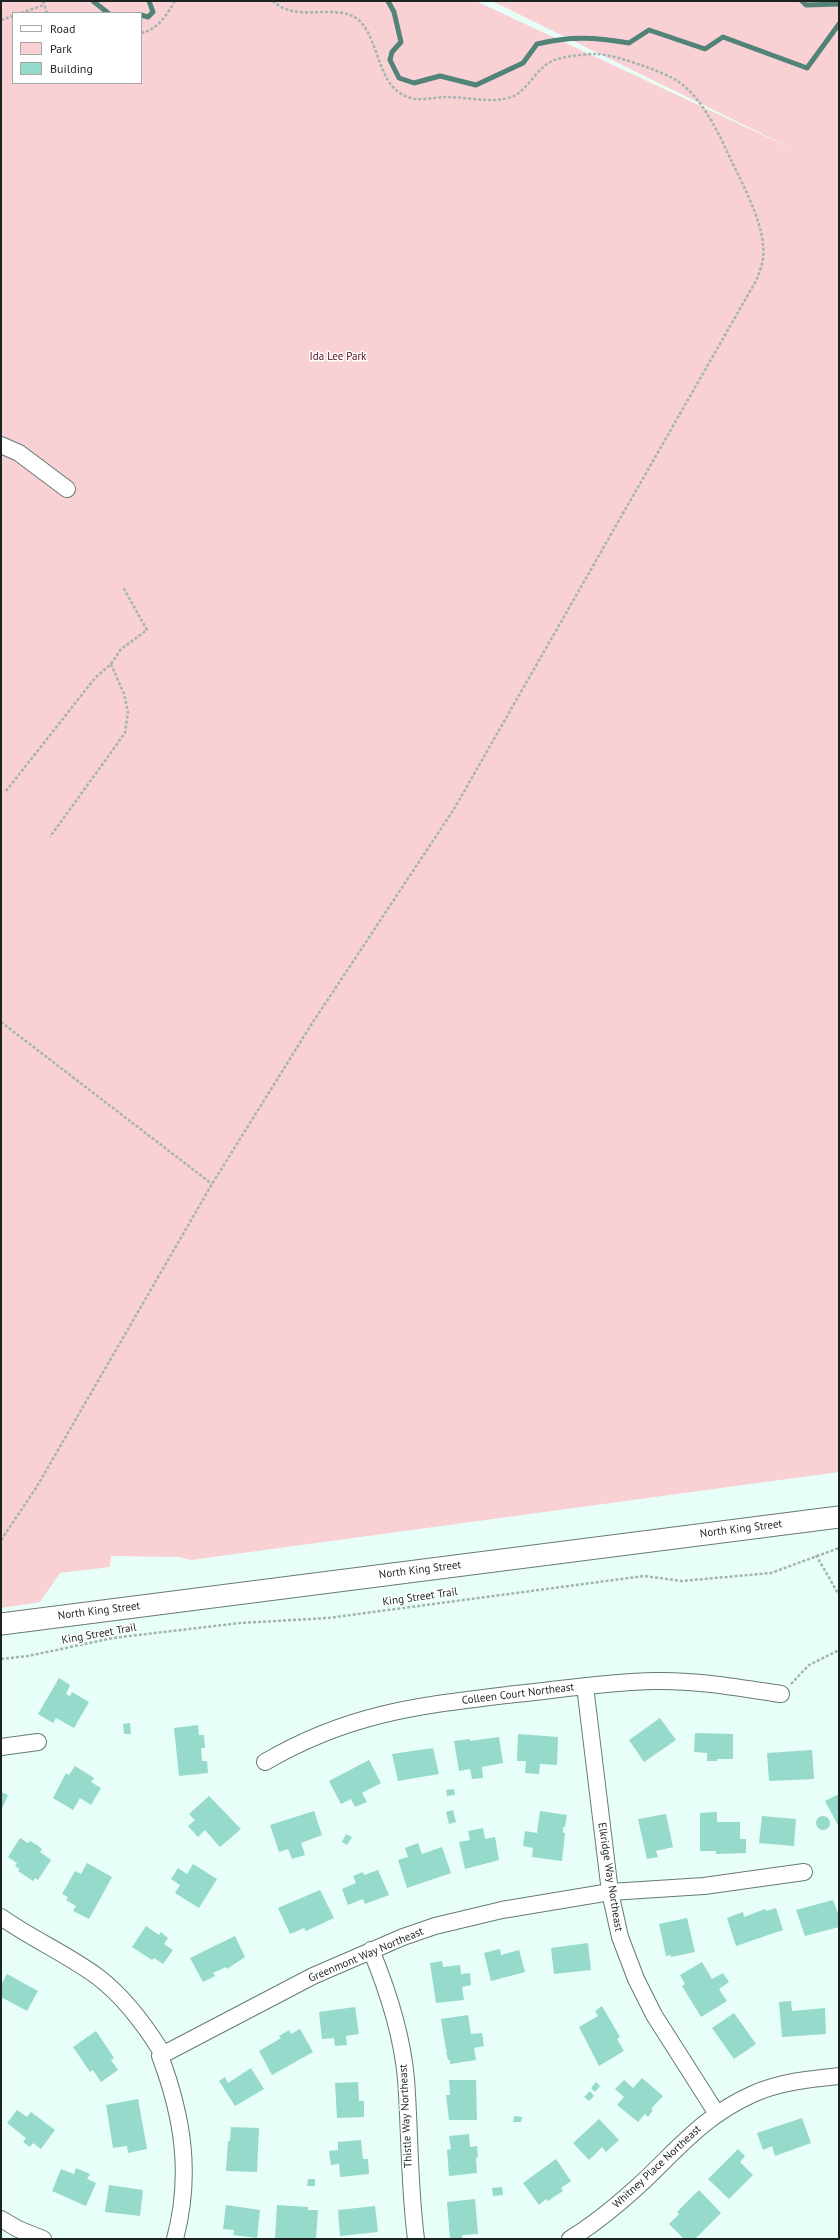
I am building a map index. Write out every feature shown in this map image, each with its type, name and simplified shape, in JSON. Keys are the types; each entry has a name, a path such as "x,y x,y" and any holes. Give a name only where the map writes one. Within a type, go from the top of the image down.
{"main road":[{"name":"North King Street","path":"1,1624 839,1517"}],"street":[{"path":"1,445 19,453 67,489"},
{"name":"Colleen Court Northeast","path":"265,1762 316,1735 365,1718 392,1711 448,1702 631,1682 713,1683 781,1694"},
{"name":"Elkridge Way Northeast","path":"585,1686 610,1892 620,1937 636,1979 672,2046 717,2114"},
{"path":"1,1747 38,1742"},
{"name":"Greenmont Way Northeast","path":"160,2056 313,1976 371,1950 403,1937 468,1918 610,1892 704,1886 804,1872"},
{"path":"1,1917 84,1967 113,1989 146,2026 161,2051 160,2056 176,2104 184,2154 183,2205 175,2239"},
{"name":"Thistle Way Northeast","path":"371,1950 394,2014 402,2051 406,2078 408,2164 416,2239"},
{"name":"Whitney Place Northeast","path":"570,2239 606,2214 636,2188 692,2133 717,2114 753,2094 778,2084 839,2076"},
{"path":"1,2219 18,2229 43,2239"}],"path":[{"path":"43,1 47,12"},
{"path":"142,33 159,24 175,1"},
{"path":"1,1540 36,1488 212,1184 311,1025 454,809 757,279 763,260 762,239 752,205 723,143 697,100 680,82 665,74 598,54 557,59 546,64 527,86 514,96 503,99 444,97 418,99 406,97 396,91 389,83 368,34 361,22 353,15 337,10 301,12 287,10 273,1"},
{"path":"24,12 44,5"},
{"path":"1,20 12,16"},
{"path":"6,791 95,678 111,664 121,649 147,630 122,587"},
{"path":"50,837 125,734 128,712 111,664"},
{"path":"1,1022 212,1184"},
{"name":"King Street Trail","path":"1,1659 28,1656 113,1638 240,1623 328,1618 644,1576 682,1580 771,1573 816,1555 839,1548"},
{"path":"816,1555 839,1595"},
{"path":"781,1694 810,1665 839,1650"}],"green space":[{"name":"Ida Lee Park","path":"1,1 476,1 799,152 492,1 839,1 839,1472 191,1560 179,1557 111,1556 110,1567 60,1573 40,1602 1,1608"}],"building":[{"path":"59,1678 70,1685 66,1694 70,1696 72,1692 89,1702 74,1728 56,1718 53,1723 38,1714"},
{"path":"660,1718 676,1740 644,1762 629,1740"},
{"path":"130,1723 131,1734 124,1734 123,1724"},
{"path":"198,1725 199,1735 204,1735 205,1748 201,1748 202,1761 207,1761 208,1773 179,1776 174,1728"},
{"path":"695,1733 733,1734 733,1759 717,1759 717,1761 707,1761 707,1753 694,1752"},
{"path":"518,1734 558,1737 557,1765 540,1764 539,1774 525,1773 526,1761 517,1761"},
{"path":"499,1737 503,1763 482,1767 483,1778 472,1779 470,1769 459,1771 454,1741 470,1739 470,1741"},
{"path":"433,1748 439,1774 398,1781 392,1754"},
{"path":"812,1750 814,1779 769,1781 767,1753"},
{"path":"369,1760 381,1783 362,1793 367,1802 355,1807 351,1799 341,1804 329,1781"},
{"path":"75,1766 94,1778 91,1782 101,1788 91,1805 80,1798 73,1810 53,1798 66,1773 69,1775"},
{"path":"454,1789 455,1795 447,1796 446,1790"},
{"path":"1,1792 8,1795 1,1811"},
{"path":"839,1794 839,1827 825,1801"},
{"path":"209,1796 241,1829 220,1847 205,1830 198,1837 188,1826 195,1820 189,1814"},
{"path":"453,1810 456,1822 449,1824 446,1812"},
{"path":"314,1811 322,1835 301,1843 305,1855 292,1859 288,1849 279,1852 270,1825"},
{"path":"540,1811 567,1815 565,1827 563,1827 563,1833 565,1833 562,1861 532,1857 533,1848 523,1846 525,1831 537,1833"},
{"path":"717,1812 717,1822 740,1822 740,1839 746,1839 746,1853 716,1854 716,1851 700,1851 700,1813"},
{"path":"666,1814 673,1847 656,1851 658,1857 647,1859 638,1819"},
{"path":"762,1816 796,1819 794,1846 759,1843"},
{"path":"823,1816 828,1818 830,1823 828,1828 823,1830 818,1828 816,1823 818,1818"},
{"path":"483,1828 485,1839 495,1837 499,1860 465,1869 459,1842 470,1840 468,1831"},
{"path":"346,1834 352,1837 347,1845 342,1842"},
{"path":"20,1838 28,1843 30,1841 37,1845 42,1849 40,1852 51,1860 38,1880 35,1878 33,1881 18,1871 20,1869 15,1866 17,1863 8,1857"},
{"path":"418,1843 422,1854 442,1847 451,1873 407,1888 398,1860 408,1857 405,1848"},
{"path":"87,1863 112,1877 89,1919 73,1911 76,1906 66,1900 68,1897 62,1894 75,1871 81,1874"},
{"path":"193,1864 217,1879 199,1908 175,1893 180,1885 171,1879 178,1868 187,1874"},
{"path":"378,1870 389,1895 365,1904 363,1899 348,1905 342,1889 356,1883 353,1876 363,1872 364,1875"},
{"path":"320,1890 334,1918 306,1931 304,1928 290,1934 278,1908"},
{"path":"833,1900 839,1916 839,1927 805,1936 796,1910"},
{"path":"776,1908 783,1930 736,1946 727,1918 743,1912 744,1917 765,1909 766,1911"},
{"path":"687,1918 695,1952 671,1957 671,1955 666,1956 659,1924"},
{"path":"146,1926 159,1935 161,1932 168,1938 164,1944 173,1950 163,1964 154,1958 152,1960 132,1947"},
{"path":"235,1936 245,1957 227,1969 226,1967 213,1973 215,1976 203,1982 190,1958"},
{"path":"588,1943 591,1970 554,1974 551,1948"},
{"path":"500,1949 501,1955 519,1950 525,1972 491,1981 484,1953"},
{"path":"442,1961 443,1967 460,1965 461,1974 470,1973 471,1985 462,1987 464,2000 436,2003 430,1963"},
{"path":"702,1962 712,1979 723,1973 729,1982 719,1989 727,2001 701,2017 682,1986 685,1984 680,1975"},
{"path":"7,1974 38,1991 27,2011 1,1997 1,1985"},
{"path":"791,2001 792,2011 825,2008 826,2034 782,2037 779,2002"},
{"path":"602,2006 620,2037 617,2039 624,2051 599,2066 579,2027 598,2016 595,2011"},
{"path":"355,2007 359,2034 346,2036 347,2045 335,2046 334,2038 322,2039 319,2012"},
{"path":"734,2013 756,2044 734,2059 712,2028"},
{"path":"468,2015 471,2034 482,2033 484,2046 474,2048 476,2060 450,2064 450,2060 448,2060 446,2052 448,2050 446,2050 441,2019"},
{"path":"300,2029 313,2052 272,2075 259,2051 281,2038 279,2036 289,2030 291,2034"},
{"path":"96,2031 114,2058 111,2060 118,2070 101,2082 93,2070 90,2072 73,2047"},
{"path":"251,2068 264,2089 235,2106 219,2081 225,2077 228,2083"},
{"path":"642,2078 663,2096 651,2109 653,2110 648,2117 645,2114 638,2122 617,2105 624,2097 615,2089 624,2080 633,2088"},
{"path":"449,2080 476,2080 477,2120 449,2120 446,2095 450,2095"},
{"path":"358,2082 359,2101 364,2101 364,2117 337,2118 335,2083"},
{"path":"596,2082 600,2086 595,2092 591,2088"},
{"path":"590,2091 594,2096 589,2101 584,2097"},
{"path":"138,2099 147,2149 128,2153 127,2146 113,2148 106,2105"},
{"path":"17,2110 27,2117 31,2112 55,2130 41,2149 33,2143 30,2147 23,2142 26,2138 7,2123"},
{"path":"514,2116 522,2117 521,2122 513,2122"},
{"path":"802,2118 811,2143 775,2156 772,2146 763,2150 757,2133"},
{"path":"599,2119 619,2140 606,2152 602,2147 589,2160 573,2143"},
{"path":"231,2127 259,2128 257,2172 226,2171 228,2141 230,2141"},
{"path":"469,2134 470,2147 477,2146 477,2173 449,2176 447,2150 451,2149 449,2136"},
{"path":"361,2140 363,2159 368,2159 369,2174 340,2177 339,2164 331,2165 329,2151 338,2150 338,2142"},
{"path":"738,2149 745,2156 740,2162 753,2175 729,2199 708,2179"},
{"path":"556,2159 571,2181 561,2188 563,2191 548,2201 546,2199 539,2205 523,2183"},
{"path":"76,2168 90,2174 87,2179 96,2183 86,2206 52,2191 61,2169 74,2174"},
{"path":"308,2179 315,2179 315,2186 307,2186"},
{"path":"109,2185 143,2190 140,2216 105,2212"},
{"path":"502,2187 503,2195 493,2196 492,2188"},
{"path":"699,2190 721,2213 695,2239 684,2239 669,2224 679,2214 677,2212"},
{"path":"475,2199 478,2234 462,2235 462,2239 450,2239 447,2202"},
{"path":"226,2205 260,2210 257,2238 233,2235 234,2230 223,2229"},
{"path":"277,2205 308,2207 308,2210 318,2210 316,2239 275,2238"},
{"path":"375,2206 378,2232 340,2236 338,2210"}],"waterway":[{"path":"93,1 107,12"},
{"path":"142,15 148,17 153,12 149,1"},
{"path":"388,1 394,12 401,42 392,52 390,60 399,78 414,83 440,76 476,85 523,63 537,44 549,41 583,38 629,43 649,30 705,49 723,37 807,68 839,24"},
{"path":"802,1 806,5 839,4"}]}
